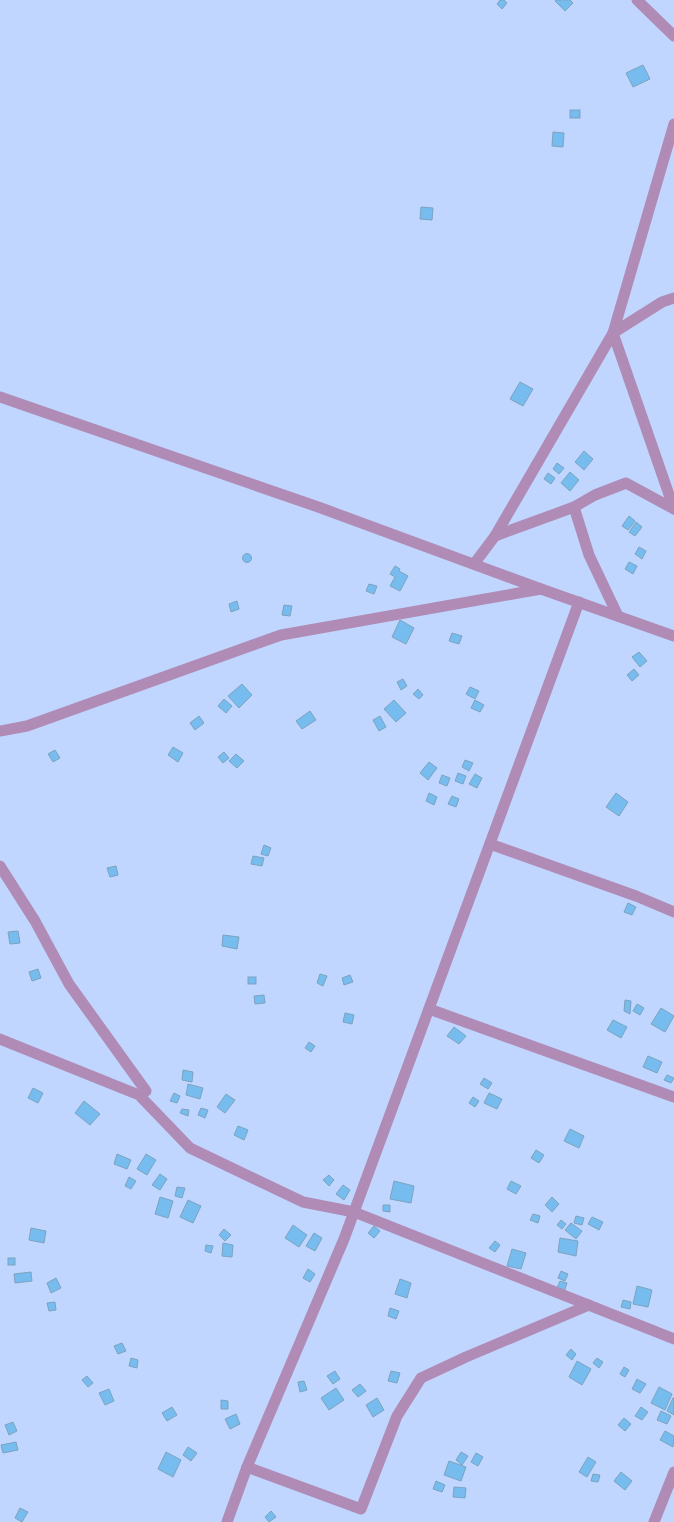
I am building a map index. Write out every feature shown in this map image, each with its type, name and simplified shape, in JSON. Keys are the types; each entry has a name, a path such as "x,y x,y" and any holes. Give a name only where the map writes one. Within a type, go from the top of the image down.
{"street":[{"path":"637,0 674,36"},
{"path":"474,564 495,536 613,333 674,124"},
{"path":"613,333 662,302 674,298"},
{"path":"495,536 574,507 595,495 626,483 674,510 613,333"},
{"path":"0,397 321,508 541,589 671,633"},
{"path":"574,507 589,555 618,616"},
{"path":"0,731 27,726 282,636 541,589"},
{"path":"227,1522 247,1467 344,1239 579,602"},
{"path":"490,844 636,896 674,912"},
{"path":"0,866 35,921 69,984 146,1091"},
{"path":"429,1009 674,1097"},
{"path":"0,1039 139,1095 190,1148 303,1202 354,1212 674,1339"},
{"path":"247,1467 361,1509 397,1416 421,1378 466,1357 588,1305"},
{"path":"654,1522 674,1472"}],"building":[{"path":"500,0 504,0 507,3 502,9 497,4"},
{"path":"570,0 573,3 565,11 555,1"},
{"path":"643,65 650,79 633,87 626,73"},
{"path":"570,110 580,110 580,118 570,118"},
{"path":"553,132 564,133 563,147 552,146"},
{"path":"421,207 433,208 432,220 420,219"},
{"path":"520,382 533,389 523,406 510,399"},
{"path":"584,451 593,459 584,470 575,462"},
{"path":"557,463 564,468 559,474 553,469"},
{"path":"570,472 579,480 570,491 561,483"},
{"path":"548,473 555,478 551,484 544,479"},
{"path":"629,516 635,521 628,530 622,526"},
{"path":"636,522 642,527 635,536 629,532"},
{"path":"639,547 646,551 642,559 635,554"},
{"path":"245,554 249,554 251,558 249,562 245,562 243,560 243,556"},
{"path":"629,562 637,566 633,574 625,569"},
{"path":"395,566 400,569 399,571 408,576 400,591 390,586 395,577 390,574"},
{"path":"369,584 377,586 374,594 366,591"},
{"path":"237,601 239,609 231,612 229,604"},
{"path":"284,605 292,606 290,616 282,615"},
{"path":"400,620 414,628 406,644 392,637"},
{"path":"452,633 462,636 459,644 449,641"},
{"path":"639,652 647,661 640,667 632,657"},
{"path":"634,669 639,675 632,681 627,675"},
{"path":"403,679 407,686 401,690 397,682"},
{"path":"242,684 252,695 239,708 228,696"},
{"path":"470,687 479,691 475,699 466,694"},
{"path":"418,689 423,695 419,699 413,694"},
{"path":"224,699 232,706 226,713 218,706"},
{"path":"394,700 406,713 396,722 384,709"},
{"path":"475,700 484,705 480,712 471,708"},
{"path":"310,711 316,720 302,729 296,721"},
{"path":"199,716 204,723 195,730 190,723"},
{"path":"380,716 386,727 379,731 373,720"},
{"path":"173,747 183,753 178,762 168,755"},
{"path":"55,750 60,758 53,762 48,754"},
{"path":"224,752 229,758 223,763 218,757"},
{"path":"236,754 244,761 237,768 229,761"},
{"path":"465,760 473,763 469,771 462,767"},
{"path":"429,762 437,768 428,780 420,773"},
{"path":"458,773 466,776 463,784 455,781"},
{"path":"475,774 482,778 477,788 469,784"},
{"path":"442,775 450,778 447,786 439,783"},
{"path":"429,793 437,797 434,805 426,801"},
{"path":"616,793 628,802 619,816 606,807"},
{"path":"452,796 459,799 456,807 448,804"},
{"path":"264,845 271,848 268,856 261,854"},
{"path":"253,856 264,858 262,866 251,864"},
{"path":"116,866 118,875 110,877 107,868"},
{"path":"628,903 636,907 632,915 624,912"},
{"path":"18,931 20,943 10,944 8,932"},
{"path":"223,935 239,937 237,949 222,946"},
{"path":"38,969 41,978 32,981 29,972"},
{"path":"320,974 327,976 323,986 317,983"},
{"path":"350,975 353,982 344,985 342,978"},
{"path":"248,977 256,977 256,984 248,984"},
{"path":"264,995 265,1003 255,1004 254,996"},
{"path":"625,1000 631,1001 630,1014 624,1011"},
{"path":"637,1004 644,1008 640,1015 633,1011"},
{"path":"661,1008 674,1016 665,1032 651,1024"},
{"path":"345,1013 354,1015 352,1024 343,1022"},
{"path":"613,1020 627,1027 621,1038 607,1030"},
{"path":"454,1027 466,1036 459,1044 447,1036"},
{"path":"309,1042 315,1046 311,1052 305,1048"},
{"path":"648,1056 662,1062 657,1073 643,1067"},
{"path":"183,1070 193,1072 192,1082 182,1080"},
{"path":"667,1075 674,1078 671,1083 664,1080"},
{"path":"484,1078 492,1083 488,1089 480,1084"},
{"path":"188,1084 203,1088 200,1099 186,1095"},
{"path":"33,1088 43,1093 38,1103 28,1098"},
{"path":"174,1093 180,1096 177,1103 170,1101"},
{"path":"489,1093 502,1099 497,1109 484,1103"},
{"path":"226,1094 235,1100 225,1113 217,1107"},
{"path":"473,1097 479,1101 475,1107 469,1103"},
{"path":"84,1101 100,1114 90,1125 75,1113"},
{"path":"201,1108 208,1110 205,1118 198,1115"},
{"path":"182,1109 189,1110 188,1116 180,1113"},
{"path":"238,1126 248,1130 244,1140 234,1135"},
{"path":"570,1129 584,1136 579,1148 564,1141"},
{"path":"536,1150 544,1155 539,1163 531,1158"},
{"path":"117,1154 131,1160 127,1169 114,1164"},
{"path":"146,1154 156,1160 147,1175 137,1169"},
{"path":"160,1174 167,1179 160,1190 152,1185"},
{"path":"329,1175 334,1180 329,1186 323,1180"},
{"path":"129,1177 136,1181 131,1189 125,1186"},
{"path":"394,1181 414,1186 411,1203 390,1199"},
{"path":"511,1181 521,1186 516,1194 507,1189"},
{"path":"343,1185 350,1190 344,1200 336,1194"},
{"path":"177,1187 185,1188 182,1198 175,1196"},
{"path":"160,1197 173,1201 168,1218 155,1214"},
{"path":"552,1197 559,1204 552,1212 545,1205"},
{"path":"188,1200 201,1206 193,1223 180,1217"},
{"path":"383,1205 390,1205 390,1212 383,1211"},
{"path":"533,1214 540,1216 538,1223 530,1220"},
{"path":"576,1216 584,1218 582,1225 574,1223"},
{"path":"592,1217 603,1222 599,1230 588,1224"},
{"path":"561,1220 566,1224 562,1229 557,1225"},
{"path":"571,1223 582,1231 576,1239 565,1230"},
{"path":"293,1225 307,1235 299,1247 285,1238"},
{"path":"374,1226 380,1231 374,1238 368,1233"},
{"path":"31,1228 46,1231 44,1243 29,1240"},
{"path":"224,1229 231,1235 225,1241 219,1235"},
{"path":"314,1233 322,1238 315,1251 306,1246"},
{"path":"560,1238 578,1241 576,1256 558,1252"},
{"path":"495,1241 500,1245 495,1252 489,1248"},
{"path":"223,1243 233,1245 232,1257 222,1256"},
{"path":"206,1245 213,1246 211,1253 205,1251"},
{"path":"512,1249 526,1253 521,1269 507,1266"},
{"path":"8,1258 15,1258 15,1265 8,1265"},
{"path":"308,1269 315,1274 310,1282 303,1278"},
{"path":"561,1271 568,1274 565,1281 558,1278"},
{"path":"31,1272 32,1281 15,1283 14,1274"},
{"path":"56,1278 61,1288 51,1293 47,1283"},
{"path":"400,1279 411,1283 407,1298 395,1294"},
{"path":"560,1281 567,1283 564,1292 556,1290"},
{"path":"637,1286 652,1290 648,1307 633,1304"},
{"path":"623,1300 631,1302 630,1309 621,1307"},
{"path":"55,1302 56,1310 49,1311 47,1303"},
{"path":"390,1308 399,1311 396,1319 388,1316"},
{"path":"122,1343 126,1351 118,1354 114,1346"},
{"path":"571,1349 576,1354 572,1360 566,1355"},
{"path":"131,1358 138,1360 137,1368 129,1366"},
{"path":"597,1358 603,1362 599,1368 593,1363"},
{"path":"577,1361 591,1369 582,1385 569,1377"},
{"path":"624,1367 629,1370 625,1377 620,1374"},
{"path":"335,1371 340,1379 333,1384 327,1376"},
{"path":"391,1371 400,1373 397,1383 388,1381"},
{"path":"87,1376 93,1383 88,1387 82,1380"},
{"path":"637,1379 646,1384 640,1393 632,1389"},
{"path":"304,1381 307,1390 300,1392 298,1382"},
{"path":"360,1384 366,1391 358,1397 352,1390"},
{"path":"659,1387 672,1394 665,1410 651,1403"},
{"path":"336,1388 344,1400 329,1410 321,1398"},
{"path":"109,1389 114,1401 105,1405 99,1393"},
{"path":"377,1398 384,1410 373,1417 366,1405"},
{"path":"674,1398 674,1415 667,1411"},
{"path":"221,1400 228,1401 228,1409 221,1409"},
{"path":"172,1407 177,1415 167,1421 162,1413"},
{"path":"641,1407 648,1412 642,1420 635,1416"},
{"path":"661,1411 671,1416 667,1424 657,1420"},
{"path":"236,1414 240,1424 230,1429 225,1419"},
{"path":"624,1418 631,1424 625,1431 618,1425"},
{"path":"13,1422 17,1431 9,1435 5,1425"},
{"path":"665,1431 674,1436 673,1447 660,1440"},
{"path":"16,1442 18,1450 3,1453 1,1445"},
{"path":"188,1447 197,1453 191,1461 183,1455"},
{"path":"166,1452 181,1460 173,1477 158,1469"},
{"path":"461,1452 468,1456 462,1465 456,1460"},
{"path":"476,1453 483,1457 478,1466 471,1462"},
{"path":"588,1457 596,1462 587,1477 579,1472"},
{"path":"449,1461 466,1467 461,1481 444,1475"},
{"path":"621,1472 632,1481 625,1490 614,1481"},
{"path":"593,1474 600,1475 598,1482 591,1481"},
{"path":"436,1481 445,1485 442,1492 433,1489"},
{"path":"454,1487 466,1488 465,1498 453,1497"},
{"path":"20,1508 28,1512 22,1522 15,1518"},
{"path":"271,1511 276,1517 269,1522 265,1517"}]}
